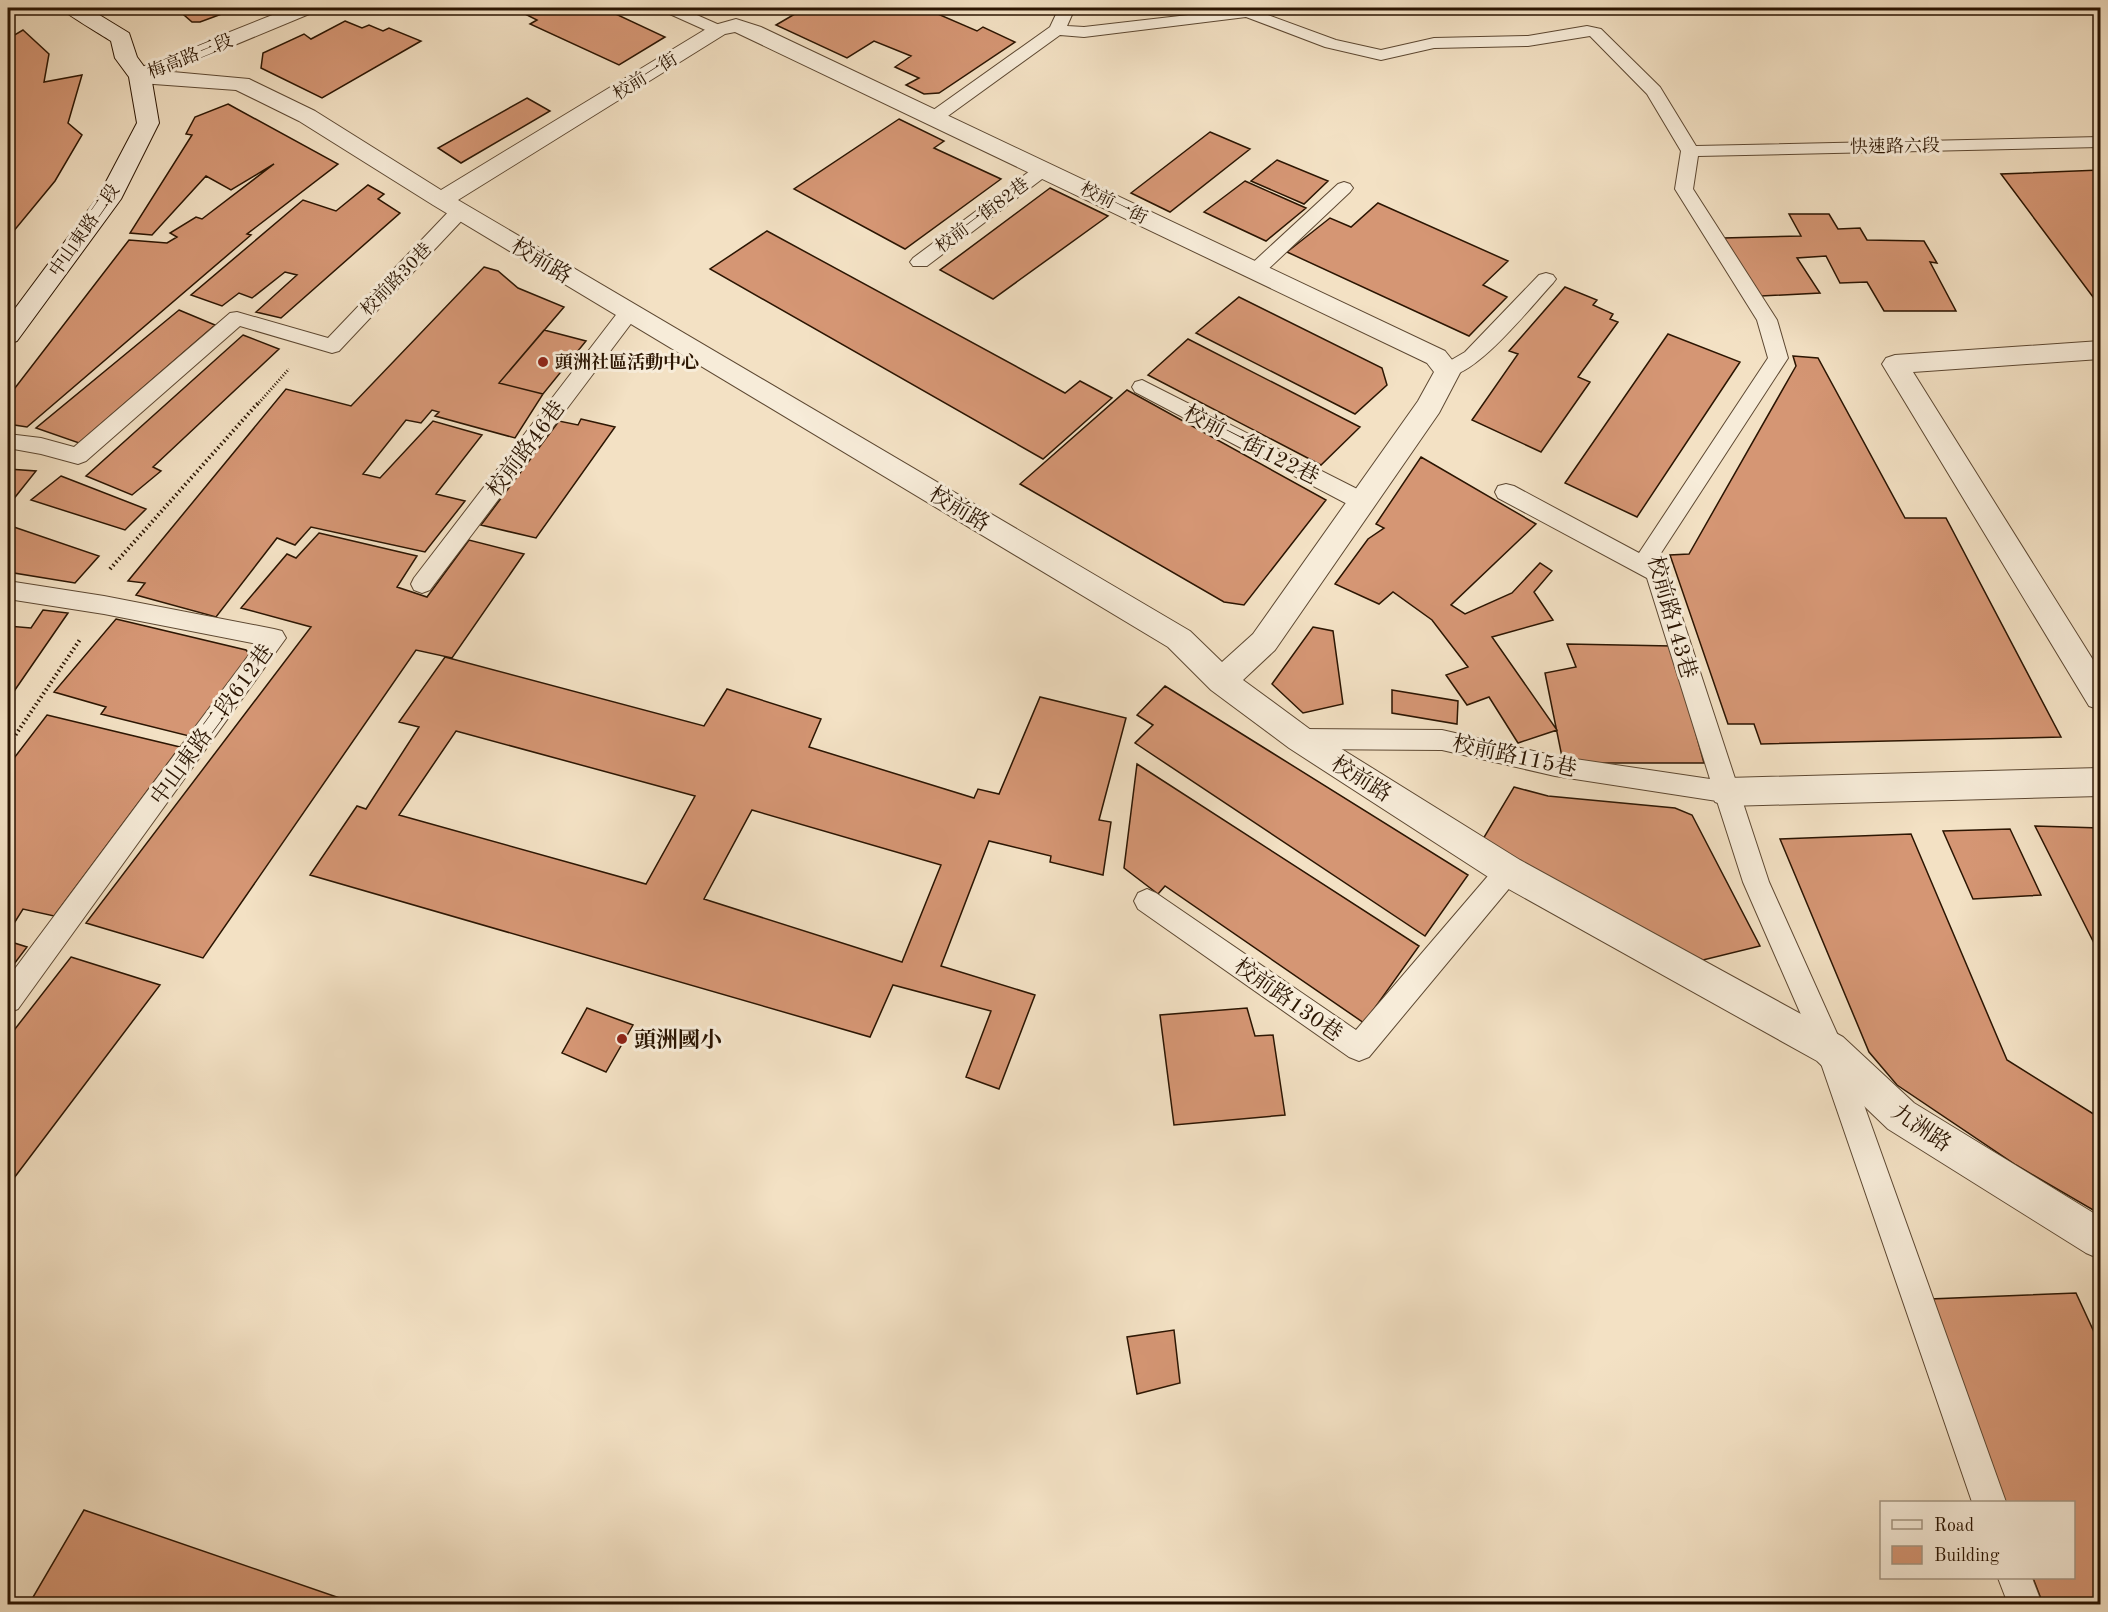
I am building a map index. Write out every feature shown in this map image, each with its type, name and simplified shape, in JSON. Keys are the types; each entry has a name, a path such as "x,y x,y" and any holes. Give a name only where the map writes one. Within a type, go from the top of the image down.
{"street":[{"name":"中山東路二段","path":"8,335 109,200 148,123 140,76 126,58 121,38 85,14 70,8"},
{"name":"梅高路三段","path":"140,76 307,8"},
{"name":"校前一街","path":"451,206 718,30 736,25 935,117 1436,357 1448,371"},
{"name":"校前路","path":"140,76 241,84 307,116 451,206 1179,639 1222,681 1300,739 1508,871 1751,1005"},
{"path":"2100,350 1895,364 2100,697"},
{"path":"1222,681 1264,642 1429,406 1448,371"},
{"path":"1727,792 2100,782"},
{"name":"九洲路","path":"1751,1005 1830,1049 1901,1116 2100,1239"}],"lane":[{"path":"669,8 718,30"},
{"path":"935,117 1057,30 1067,8"},
{"path":"1057,30 1084,32 1248,12 1331,44 1381,55 1434,43 1528,41 1587,31 1595,32 1654,91 1690,151"},
{"name":"快速路六段","path":"1690,151 2100,142"},
{"name":"校前路143巷","path":"1690,151 1684,189 1767,320 1778,358 1650,552 1756,882 1830,1049 1988,1501"},
{"name":"校前一街82巷","path":"920,261 1044,169"},
{"path":"1255,271 1344,188"},
{"name":"校前路30巷","path":"322,344 451,206"},
{"path":"1448,371 1472,357 1546,279"},
{"name":"校前路46巷","path":"422,584 629,312"},
{"path":"8,441 41,446 78,456 237,318 322,344"},
{"name":"校前一街122巷","path":"1142,387 1362,501"},
{"path":"1506,492 1657,573"},
{"name":"中山東路二段612巷","path":"8,590 93,603 274,638 8,1000"},
{"name":"校前路115巷","path":"1300,739 1442,740 1555,766 1727,792"},
{"name":"校前路130巷","path":"1147,901 1359,1048 1508,871"},
{"path":"2015,1579 2025,1605"}],"path":[{"path":"8,746 93,603 322,344"}],"building":[{"path":"205,8 238,8 200,22 192,22 184,15"},
{"path":"526,8 603,8 665,37 619,65 530,24 537,20 527,15 535,11"},
{"path":"805,8 924,8 977,31 983,27 1015,42 939,93 924,94 906,85 919,78 895,67 911,56 874,41 847,58 776,25"},
{"path":"345,21 362,28 369,25 383,31 389,28 421,41 322,98 261,68 263,53 304,34 311,39"},
{"path":"23,30 49,54 44,82 82,75 68,123 82,135 55,181 8,238 8,33 13,36"},
{"path":"527,98 550,111 461,163 438,148"},
{"path":"228,104 338,164 247,234 251,235 27,427 8,424 8,397 129,240 167,243 177,237 170,233 196,217 202,219 274,164 231,190 206,176 152,235 130,233 192,135 186,134 195,117"},
{"path":"899,119 944,141 934,148 1001,179 905,249 794,189"},
{"path":"1210,132 1250,149 1170,212 1131,193"},
{"path":"1277,160 1328,181 1304,204 1251,181"},
{"path":"2100,170 2100,301 2096,301 2001,174"},
{"path":"1245,181 1306,208 1266,241 1204,212"},
{"path":"368,185 384,194 378,199 400,213 281,318 256,312 297,275 285,272 252,298 239,293 222,306 191,295 303,200 336,211"},
{"path":"1050,188 1108,216 993,299 940,270"},
{"path":"1378,203 1508,261 1483,285 1507,297 1469,336 1287,252 1330,218 1351,227"},
{"path":"1789,214 1829,214 1838,229 1860,228 1867,240 1924,241 1937,263 1930,262 1956,311 1884,311 1867,282 1840,283 1826,256 1797,258 1820,293 1761,296 1724,238 1801,236"},
{"path":"767,231 1065,393 1080,381 1112,398 1043,459 710,269"},
{"path":"484,267 498,271 518,288 564,307 499,383 543,394 515,438 435,416 439,412 432,410 421,423 406,420 363,474 380,478 433,421 482,435 436,494 465,501 425,552 311,527 295,545 277,538 216,617 136,595 145,583 128,581 286,389 351,406"},
{"path":"1565,287 1597,300 1593,305 1613,314 1610,319 1618,322 1578,377 1590,382 1541,452 1472,420 1518,354 1509,351"},
{"path":"1239,297 1382,368 1387,385 1355,414 1196,333"},
{"path":"179,310 215,325 79,443 36,428"},
{"name":"頭洲社區活動中心","path":"544,330 586,341 543,394 499,383"},
{"path":"1668,334 1740,362 1637,517 1565,483"},
{"path":"243,335 279,349 153,467 161,471 132,495 86,476"},
{"path":"1188,339 1360,427 1321,465 1148,375"},
{"path":"1793,356 1818,358 1905,518 1946,518 2061,737 1761,744 1754,724 1728,724 1670,555 1689,554 1796,366"},
{"path":"1127,390 1326,500 1244,605 1224,602 1020,484"},
{"path":"581,419 615,427 536,538 481,525 559,421 578,425"},
{"path":"1421,457 1536,524 1451,605 1465,614 1512,593 1540,563 1552,571 1534,592 1553,620 1492,637 1557,730 1518,743 1489,697 1467,705 1446,675 1468,667 1432,620 1393,592 1379,604 1335,584 1368,539 1384,528 1376,524"},
{"path":"8,469 36,471 8,506"},
{"path":"61,476 146,509 125,530 31,500"},
{"path":"8,525 99,556 75,583 8,572"},
{"path":"319,533 417,556 397,587 427,597 469,540 524,554 452,658 416,650 203,958 86,923 311,627 241,608 287,554 296,558"},
{"path":"43,610 68,613 8,700 8,626 31,628"},
{"path":"116,619 246,650 252,657 189,736 101,714 106,707 54,692"},
{"path":"1313,627 1333,631 1343,704 1303,713 1272,684"},
{"path":"1567,644 1672,646 1704,763 1586,763 1562,757 1545,673 1576,667"},
{"path":"445,657 704,726 727,689 821,719 809,747 974,798 978,789 999,794 1040,697 1126,718 1099,820 1111,822 1103,875 1050,862 1051,856 989,841 941,966 1035,995 999,1089 966,1077 991,1011 893,985 870,1037 310,875 357,806 366,809 419,727 399,722","holes":["456,731 695,796 646,884 399,815","752,810 941,865 902,962 704,899"]},
{"path":"1165,686 1468,875 1425,936 1135,743 1153,725 1137,715"},
{"path":"1392,690 1458,701 1457,724 1392,713"},
{"path":"47,715 180,747 54,916 23,909 8,933 8,766"},
{"path":"1137,764 1419,946 1364,1023 1165,886 1158,894 1124,868"},
{"path":"1514,787 1548,796 1675,808 1692,815 1760,946 1703,960 1645,937 1483,839"},
{"path":"2035,826 2100,828 2100,955"},
{"path":"2010,829 2041,895 1973,899 1943,831"},
{"path":"1911,834 2007,1060 2100,1118 2100,1214 2016,1165 1897,1085 1869,1052 1780,839"},
{"path":"8,941 27,947 8,972"},
{"path":"71,957 160,985 8,1186 8,1038"},
{"path":"587,1008 633,1025 606,1072 562,1053"},
{"path":"1247,1008 1255,1036 1273,1035 1285,1115 1174,1125 1160,1015"},
{"path":"2076,1293 2100,1345 2100,1604 2043,1604 2033,1579 2075,1579 2075,1501 2005,1501 1930,1299"},
{"path":"1174,1330 1180,1383 1137,1394 1127,1337"},
{"path":"84,1510 357,1604 29,1604"}],"place":[{"name":"頭洲社區活動中心","path":"543,362"},
{"name":"頭洲國小","path":"622,1039"}]}
